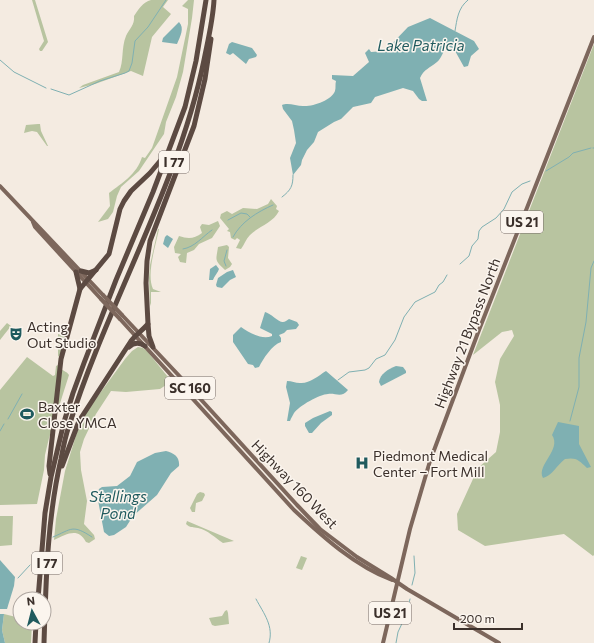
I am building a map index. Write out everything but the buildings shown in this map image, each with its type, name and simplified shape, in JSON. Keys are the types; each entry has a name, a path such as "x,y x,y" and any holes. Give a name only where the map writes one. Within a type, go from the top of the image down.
{"highway":[{"name":"I 77","path":"39,591 42,544 51,477 64,422 73,393 116,280 170,150 185,107 196,61 206,0"},
{"name":"I 77","path":"44,643 48,547 56,484 68,427 90,365 171,171 186,131 198,91 212,20 214,0"},
{"path":"153,347 149,336 146,283 150,241 194,126 205,79 212,35 212,20"},
{"path":"80,289 109,254 120,209 124,201 131,191 150,173 170,150"},
{"path":"51,477 49,466 61,359 80,289 79,272 88,273 97,269"},
{"path":"56,484 78,422 136,334 144,329 148,324"},
{"path":"125,350 133,344 140,343 146,346"},
{"path":"35,643 36,631"}],"main road":[{"name":"Highway 21 Bypass North","path":"382,643 410,529 439,435 594,37"},
{"name":"Highway 160 West","path":"0,186 32,220 35,227 121,317 184,390 294,510 354,560 390,580 397,582"},
{"name":"Highway 160 West","path":"136,334 153,347 308,518 332,539 357,557 397,582"},
{"name":"SC 160","path":"397,582 499,643"}],"green space":[{"path":"32,0 35,0 48,42 42,51 39,49 44,41"},
{"path":"151,0 168,0 163,7 171,14 152,37 143,76 131,71 79,88 83,85 119,72 122,63 124,41 133,24 134,16 143,4"},
{"path":"188,0 194,0 183,72 176,97 166,122 164,134 139,171 121,187 113,212 108,219 98,222 110,206 109,193 133,173 142,157 145,158 152,148 177,77 188,24 188,9 182,6"},
{"path":"594,44 594,555 593,556 564,534 485,546 458,530 457,514 478,468 496,452 500,432 500,405 495,382 500,359 514,336 512,330 502,332 473,355"},
{"path":"40,124 41,131 48,146 37,132 32,131 24,133 26,125"},
{"path":"271,199 277,206 276,209 279,211 273,219 257,229 247,238 241,249 236,248 240,240 237,238 235,240 231,238 230,232 227,231 229,229 220,218 221,214 227,211 232,214 243,208 257,209 268,204"},
{"path":"218,221 220,226 212,238 199,244 194,250 187,253 186,263 180,262 178,257 181,254 175,253 174,247 179,236 188,238 194,237 202,233 200,227 202,224 209,225"},
{"path":"158,229 152,259 151,283 153,289 161,292 151,292 150,306 150,265"},
{"path":"227,245 229,247 228,258 232,264 225,270 217,262 216,258 218,247"},
{"path":"7,323 11,326 0,340 0,331"},
{"path":"58,334 66,336 62,352 58,357"},
{"path":"138,347 147,351 168,377 166,385 160,389 126,392 111,391 96,414 84,439 80,452 81,470 87,501 84,524 94,535 95,539 89,543 86,542 83,537 76,533 72,533 54,540 56,519 65,471 79,426 87,411 125,359"},
{"name":"Baxter Close YMCA","path":"27,357 53,376 55,375 56,366 58,365 69,375 49,438 37,504 0,505 0,390"},
{"path":"200,492 204,493 205,495 202,501 196,503 195,512 192,512 190,508 197,494"},
{"path":"0,516 13,516 12,545 0,546"},
{"path":"187,521 234,541 223,543 205,530 189,526 186,524"},
{"path":"301,556 307,558 302,570 296,568"},
{"path":"227,610 229,624 212,625 209,618 222,616"},
{"path":"4,614 12,616 12,631 32,631 31,643 5,643 2,630"}],"water":[{"name":"Lake Patricia","path":"430,18 474,41 479,49 471,56 468,66 464,67 454,49 446,47 438,61 425,71 420,78 427,101 422,101 413,91 403,88 375,97 371,103 353,107 341,119 318,132 314,142 307,150 301,165 293,175 290,158 296,143 294,130 292,121 283,109 282,105 307,106 326,100 335,90 336,81 332,79 332,75 353,76 369,62 365,53 369,49 371,52 385,51 408,27"},
{"path":"179,22 182,30 177,44 162,42 163,38"},
{"path":"232,42 252,48 257,55 256,57 249,59 246,64 233,53 230,55 226,53 229,44"},
{"path":"167,235 173,239 168,248 163,244"},
{"path":"216,265 219,269 213,280 209,280 210,269"},
{"path":"233,270 236,277 230,280 222,288 217,287 216,285 218,278"},
{"path":"265,312 282,322 289,319 297,322 299,325 296,329 287,330 279,335 281,342 271,349 259,367 255,368 253,365 248,364 233,342 233,335 241,327 252,334 264,337 272,336 272,334 260,328"},
{"path":"396,366 403,367 406,373 381,386 379,382 383,374 387,370"},
{"path":"326,371 348,390 341,395 328,394 315,398 300,407 294,413 290,421 287,421 290,403 286,387 287,381 298,383 307,382"},
{"path":"330,411 332,412 332,415 321,423 312,433 309,433 305,423"},
{"path":"558,422 579,426 579,444 591,467 587,468 579,461 572,458 565,459 552,473 543,478 543,468 554,446 552,435"},
{"name":"Stallings Pond","path":"166,451 176,456 179,460 179,466 171,473 157,495 133,516 126,527 114,535 109,536 104,532 97,495 99,489 102,487 117,486 130,476 137,462 155,453"},
{"path":"0,560 15,577 14,586 7,609 0,609"},
{"path":"0,614 4,614 2,630 5,643 0,643"}],"waterway":[{"path":"51,89 69,95 100,81 129,71 132,63 135,41 148,27 166,0"},
{"path":"455,31 460,10 468,0"},
{"path":"0,60 14,72 46,88"},
{"path":"546,171 573,153 591,148"},
{"path":"282,197 291,188 293,175"},
{"path":"460,264 469,256 472,246 478,239 479,231 482,227 496,218 504,209 512,192 522,184 530,181"},
{"path":"233,237 245,222 273,205"},
{"path":"228,220 241,213 247,214 250,217"},
{"path":"183,249 195,244 212,230"},
{"path":"226,266 224,261 227,250"},
{"path":"570,421 579,387 579,358 586,322 591,268 594,261"},
{"path":"338,380 349,372 369,368 376,359 385,355 395,340 404,317 415,302 435,292 447,275"},
{"path":"8,419 22,394"},
{"path":"0,431 4,424"},
{"path":"53,537 72,529 80,530 92,537"},
{"path":"412,585 415,573 414,556"},
{"path":"18,578 30,565"},
{"path":"256,599 269,626 269,643"},
{"path":"396,643 398,632 406,615 410,599"}],"place":[{"name":"Acting Out Studio","path":"16,334"},
{"name":"Baxter Close YMCA","path":"27,414"},
{"name":"Piedmont Medical Center – Fort Mill","path":"362,463"}]}
